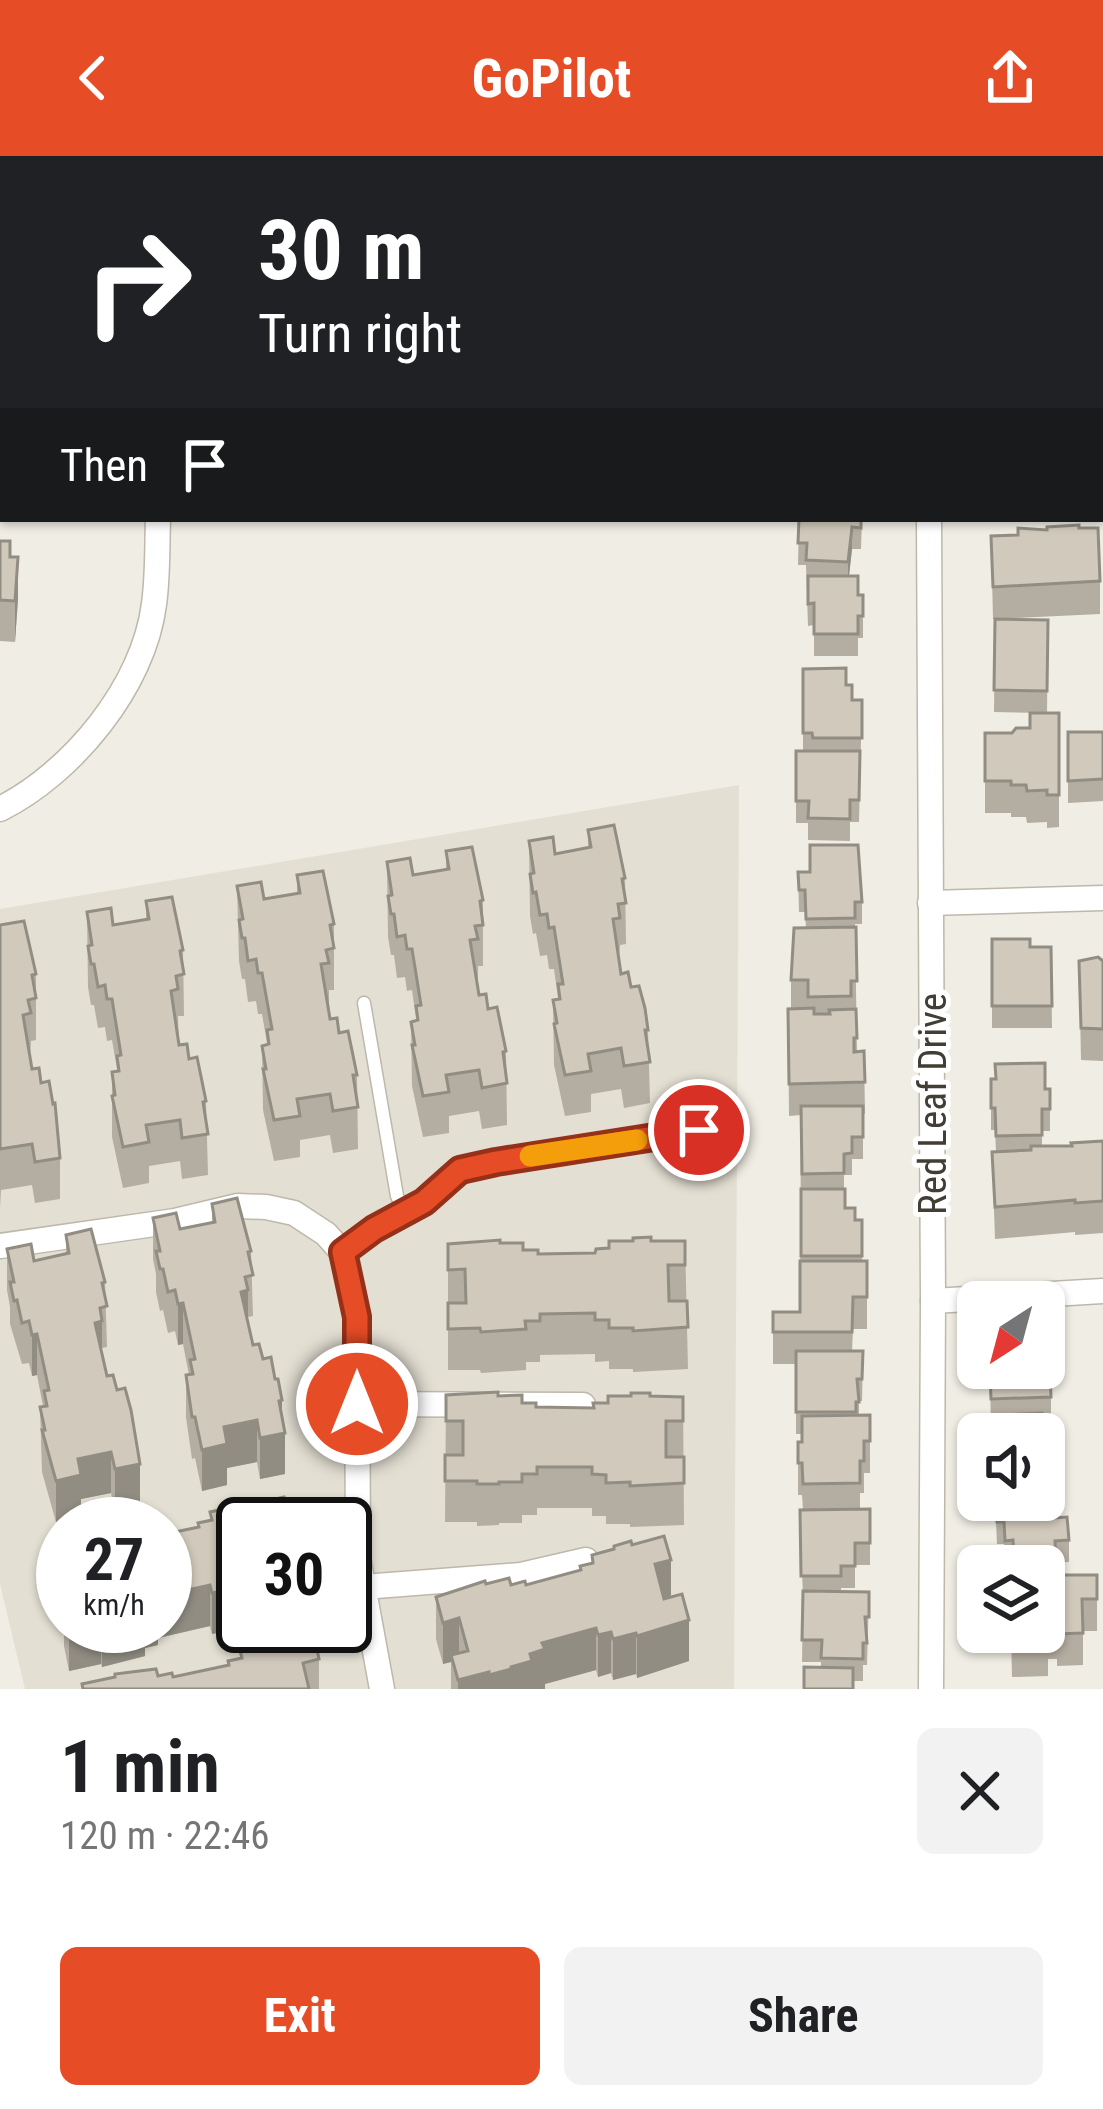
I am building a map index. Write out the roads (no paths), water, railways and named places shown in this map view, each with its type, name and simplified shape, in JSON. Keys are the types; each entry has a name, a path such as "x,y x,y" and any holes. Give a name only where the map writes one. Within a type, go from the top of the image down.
{"street":[{"path":"0,809 74,755 110,710 141,657 154,607 158,522"},
{"name":"Red Leaf Drive","path":"929,522 932,1689"},
{"path":"931,903 1103,898"},
{"path":"343,1252 424,1202 460,1170 699,1130"},
{"path":"0,1246 175,1221 238,1206 294,1213 326,1234 343,1252 357,1317 358,1497"},
{"path":"933,1301 1103,1291"},
{"path":"357,1404 583,1405"},
{"path":"372,1586 521,1575 586,1560"},
{"path":"372,1635 382,1689"}],"lane":[{"path":"364,1004 397,1196 405,1214"}]}
